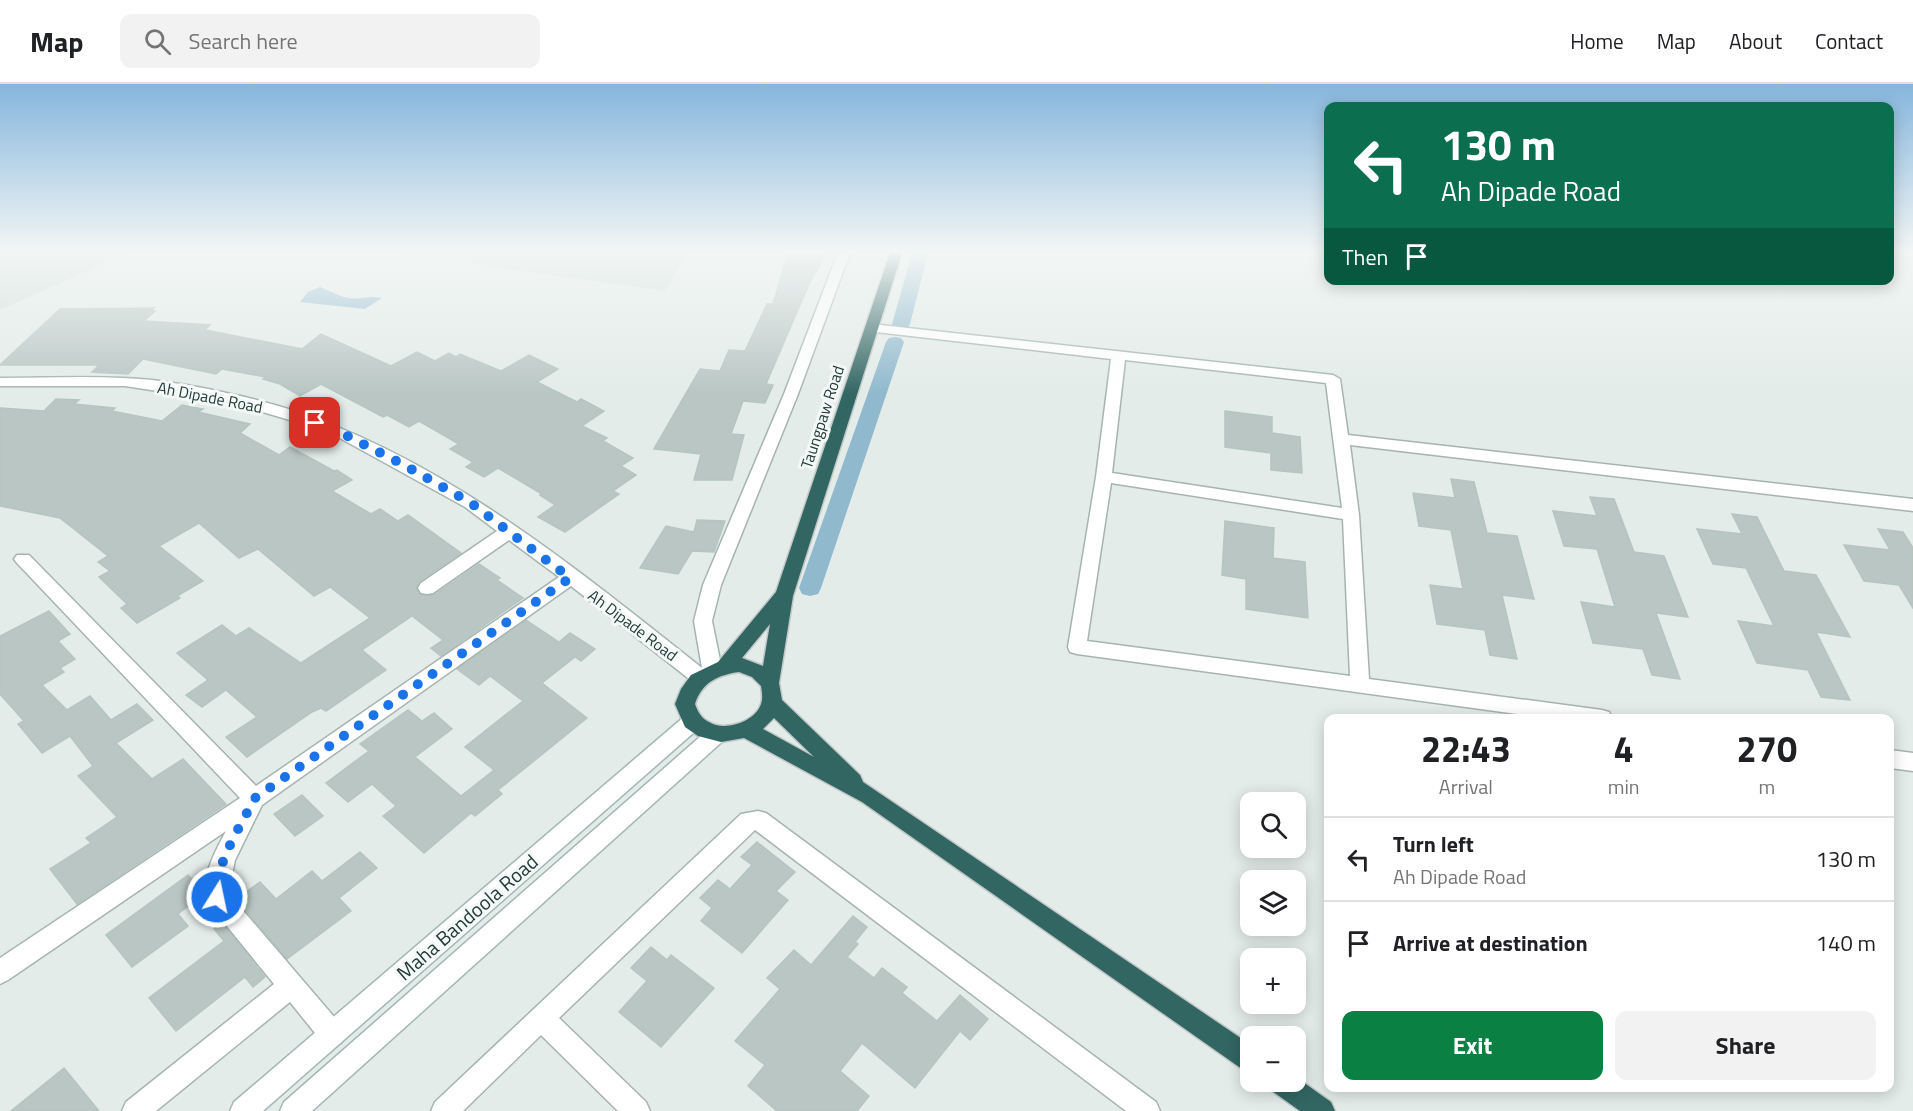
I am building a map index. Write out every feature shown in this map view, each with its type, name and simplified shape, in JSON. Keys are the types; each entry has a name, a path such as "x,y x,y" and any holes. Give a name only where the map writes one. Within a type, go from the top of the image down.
{"highway":[{"name":"Taungpaw Road","path":"770,682 784,596 882,298"},
{"name":"Taungpaw Road","path":"712,671 784,596"},
{"path":"751,668 770,682 773,692 772,704 767,714 746,730 732,734 708,732 692,722 685,704 692,685 712,671 751,668"},
{"path":"772,704 869,796"},
{"path":"746,730 869,796 1240,1052"},
{"path":"1295,1092 1322,1111"}],"street":[{"path":"712,671 702,621 712,585 791,394 827,298"},
{"path":"872,328 1332,380 1351,515 1360,684"},
{"path":"1118,356 1104,477 1077,647 1574,714"},
{"name":"Ah Dipade Road","path":"0,382 125,382 231,398 332,428 471,503 624,616 712,671"},
{"path":"1340,439 1913,505"},
{"path":"1104,477 1351,515"},
{"path":"427,588 508,531"},
{"path":"23,559 255,798"},
{"path":"0,972 255,798 570,578"},
{"name":"Maha Bandoola Road","path":"243,1111 692,722"},
{"name":"Maha Bandoola Road","path":"293,1111 717,734"},
{"path":"1894,760 1913,762"},
{"path":"255,798 231,843 215,887 217,897 332,1034"},
{"path":"444,1111 749,821 758,820 1147,1111"},
{"path":"135,1111 292,985"},
{"path":"542,1019 637,1111"}],"shaded area":[{"path":"0,298 27,298 0,310"}],"water":[{"path":"303,298 382,298 365,309 300,302"}],"building":[{"path":"775,298 803,298 766,384 773,385 765,403 743,401 731,434 744,435 732,480 694,480 701,454 654,449 700,369 720,371 729,350 745,351 767,304 773,304"},
{"path":"154,308 151,310 155,311 144,321 210,325 205,330 302,349 321,334 391,366 417,352 435,361 449,353 456,357 460,354 501,371 529,355 558,369 537,382 577,402 581,399 604,411 582,426 607,438 603,441 633,458 621,466 636,475 613,491 619,494 565,532 538,517 555,505 540,495 542,494 498,468 484,477 466,467 473,462 450,449 459,444 419,421 409,427 387,415 383,417 321,384 300,396 280,384 263,379 266,377 222,369 216,374 143,359 128,374 92,372 99,365 0,365 60,309"},
{"path":"56,399 79,400 74,404 115,408 112,411 162,421 182,405 203,409 198,412 250,424 240,433 279,455 290,447 352,480 332,491 371,514 380,509 398,521 408,515 461,553 420,581 416,589 421,595 434,595 479,564 523,598 441,656 431,648 443,640 412,616 362,650 386,670 326,711 321,708 312,712 247,757 226,737 257,717 226,690 202,707 186,695 208,680 177,653 222,625 236,636 249,628 301,663 370,618 330,587 314,596 258,549 239,558 199,523 159,546 203,581 177,596 180,598 137,623 121,608 127,604 99,577 110,571 98,562 108,556 60,518 0,506 0,408 44,411"},
{"path":"1225,411 1272,417 1272,433 1300,437 1302,473 1271,470 1271,453 1225,447"},
{"path":"1451,479 1474,482 1487,533 1517,536 1534,599 1502,595 1517,659 1490,655 1485,630 1437,624 1430,585 1463,589 1451,530 1419,526 1413,493 1455,498"},
{"path":"1590,497 1614,499 1634,552 1664,556 1688,617 1656,613 1680,679 1652,675 1643,649 1593,643 1581,602 1615,607 1597,549 1564,546 1553,511 1597,516"},
{"path":"1732,514 1757,517 1784,571 1816,575 1850,637 1816,632 1850,700 1821,697 1808,670 1757,663 1738,621 1774,626 1746,568 1713,564 1697,529 1742,534"},
{"path":"697,520 725,521 714,552 692,551 678,574 640,568 666,526 694,532"},
{"path":"1225,521 1274,528 1273,558 1305,562 1308,618 1246,609 1246,579 1222,575"},
{"path":"1878,529 1903,532 1913,548 1913,608 1899,585 1864,581 1844,545 1890,550"},
{"path":"49,611 70,634 58,641 75,659 60,668 64,672 42,685 67,710 90,696 111,720 137,704 153,720 116,743 152,779 183,759 226,804 77,904 50,869 91,843 86,838 117,817 78,776 93,766 70,736 42,753 18,724 24,721 0,694 0,636"},
{"path":"526,620 559,642 570,633 595,649 581,661 575,657 542,683 587,718 498,790 502,794 475,816 471,813 424,853 383,816 396,806 372,784 348,802 326,783 369,751 360,744 408,710 422,721 434,713 452,729 415,757 461,796 494,770 465,747 523,701 490,676 479,685 457,669"},
{"path":"302,795 323,816 295,836 274,814"},
{"path":"757,842 795,872 776,891 788,900 742,953 701,921 712,908 700,898 718,880 730,889 752,865 741,857"},
{"path":"360,852 377,868 339,898 351,911 287,959 236,899 260,882 276,899 312,871 322,881"},
{"path":"188,875 204,894 178,914 188,926 132,967 106,935"},
{"path":"853,916 867,927 855,942 858,944 847,957 874,978 882,968 907,987 902,993 937,1021 960,995 988,1019 970,1040 960,1031 915,1088 862,1043 840,1071 869,1096 857,1111 777,1111 748,1086 765,1065 735,1041 780,989 767,978 794,950 811,965"},
{"path":"222,923 265,977 253,987 245,977 176,1031 149,998 224,941 214,929"},
{"path":"651,947 667,960 671,955 714,988 661,1047 619,1012 647,981 631,968"},
{"path":"64,1068 99,1111 11,1111"}],"waterway":[{"path":"901,324 908,298"},
{"path":"810,588 895,342"}],"route":[{"path":"217,897 215,887 231,843 255,798 570,578 471,503 332,428 315,423"}]}
